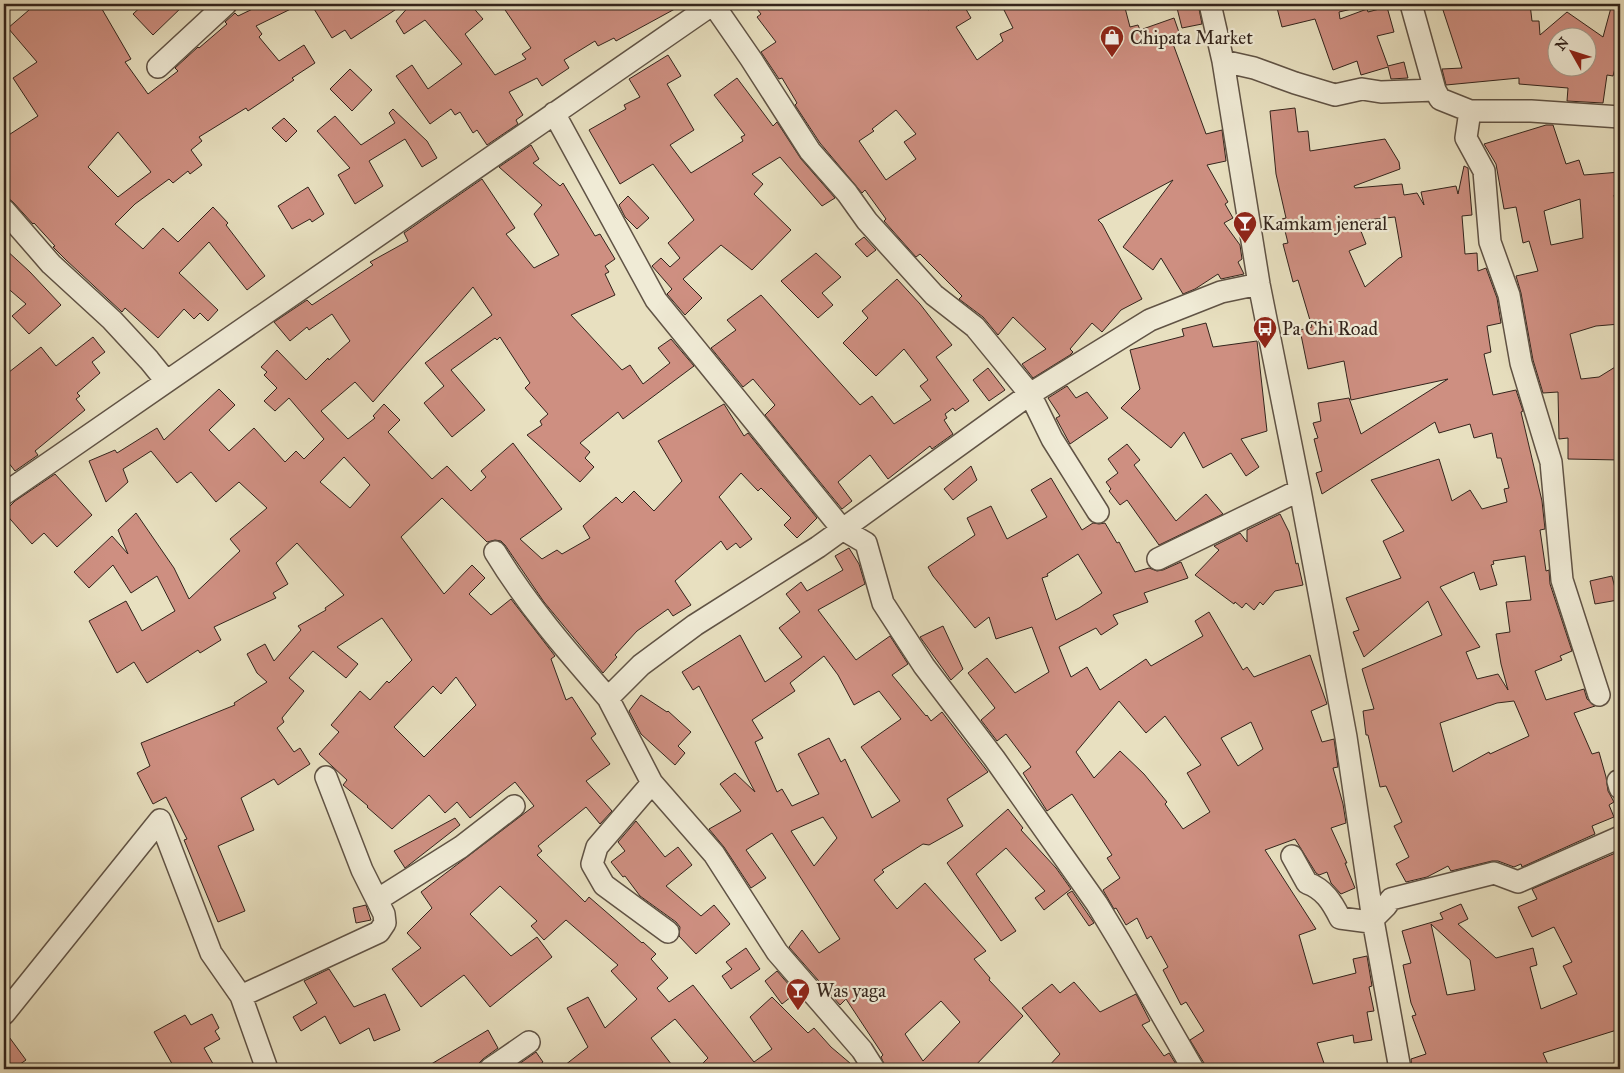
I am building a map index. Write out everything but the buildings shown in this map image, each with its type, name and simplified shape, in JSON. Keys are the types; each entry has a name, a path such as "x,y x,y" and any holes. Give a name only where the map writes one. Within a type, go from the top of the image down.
{"street":[{"path":"158,66 226,4"},
{"path":"4,494 713,4 810,151 848,193 867,221 934,295 975,327 1030,394 1052,439 1098,512"},
{"path":"1210,4 1222,61 1259,284 1346,738 1373,920 1400,1069"},
{"path":"1411,4 1435,90 1440,99 1470,111 1530,111 1620,117"},
{"path":"1222,61 1254,68 1335,95 1362,89 1381,92 1435,90"},
{"path":"1470,111 1466,138 1484,171 1490,242 1510,295 1521,363 1551,462 1562,580 1599,695"},
{"path":"554,113 656,300 842,528 866,543 883,603 924,666 994,758 1097,904 1193,1069"},
{"path":"4,210 50,264 112,320 149,360 166,382"},
{"path":"608,698 641,666 695,625 818,547 1030,394 1150,320 1221,292 1259,284"},
{"path":"1158,559 1300,490"},
{"path":"495,552 514,582 558,641 608,698 652,784 714,854 777,952 862,1050 874,1069"},
{"path":"241,996 379,932 386,923 384,914 362,870 326,777"},
{"path":"652,784 597,847 592,864 604,885 668,932"},
{"path":"377,900 461,847 514,806"},
{"path":"4,1014 160,820 212,953 241,996 267,1069"},
{"path":"1292,856 1307,883 1318,887 1332,902 1340,918 1370,922 1391,899 1494,873 1518,882 1620,837"},
{"path":"490,1069 529,1042"}],"place":[{"name":"Chipata Market","path":"1112,58"},
{"name":"Kamkam jeneral","path":"1245,244"},
{"name":"Pa Chi Road","path":"1265,349"},
{"name":"Was yaga","path":"798,1011"}]}
